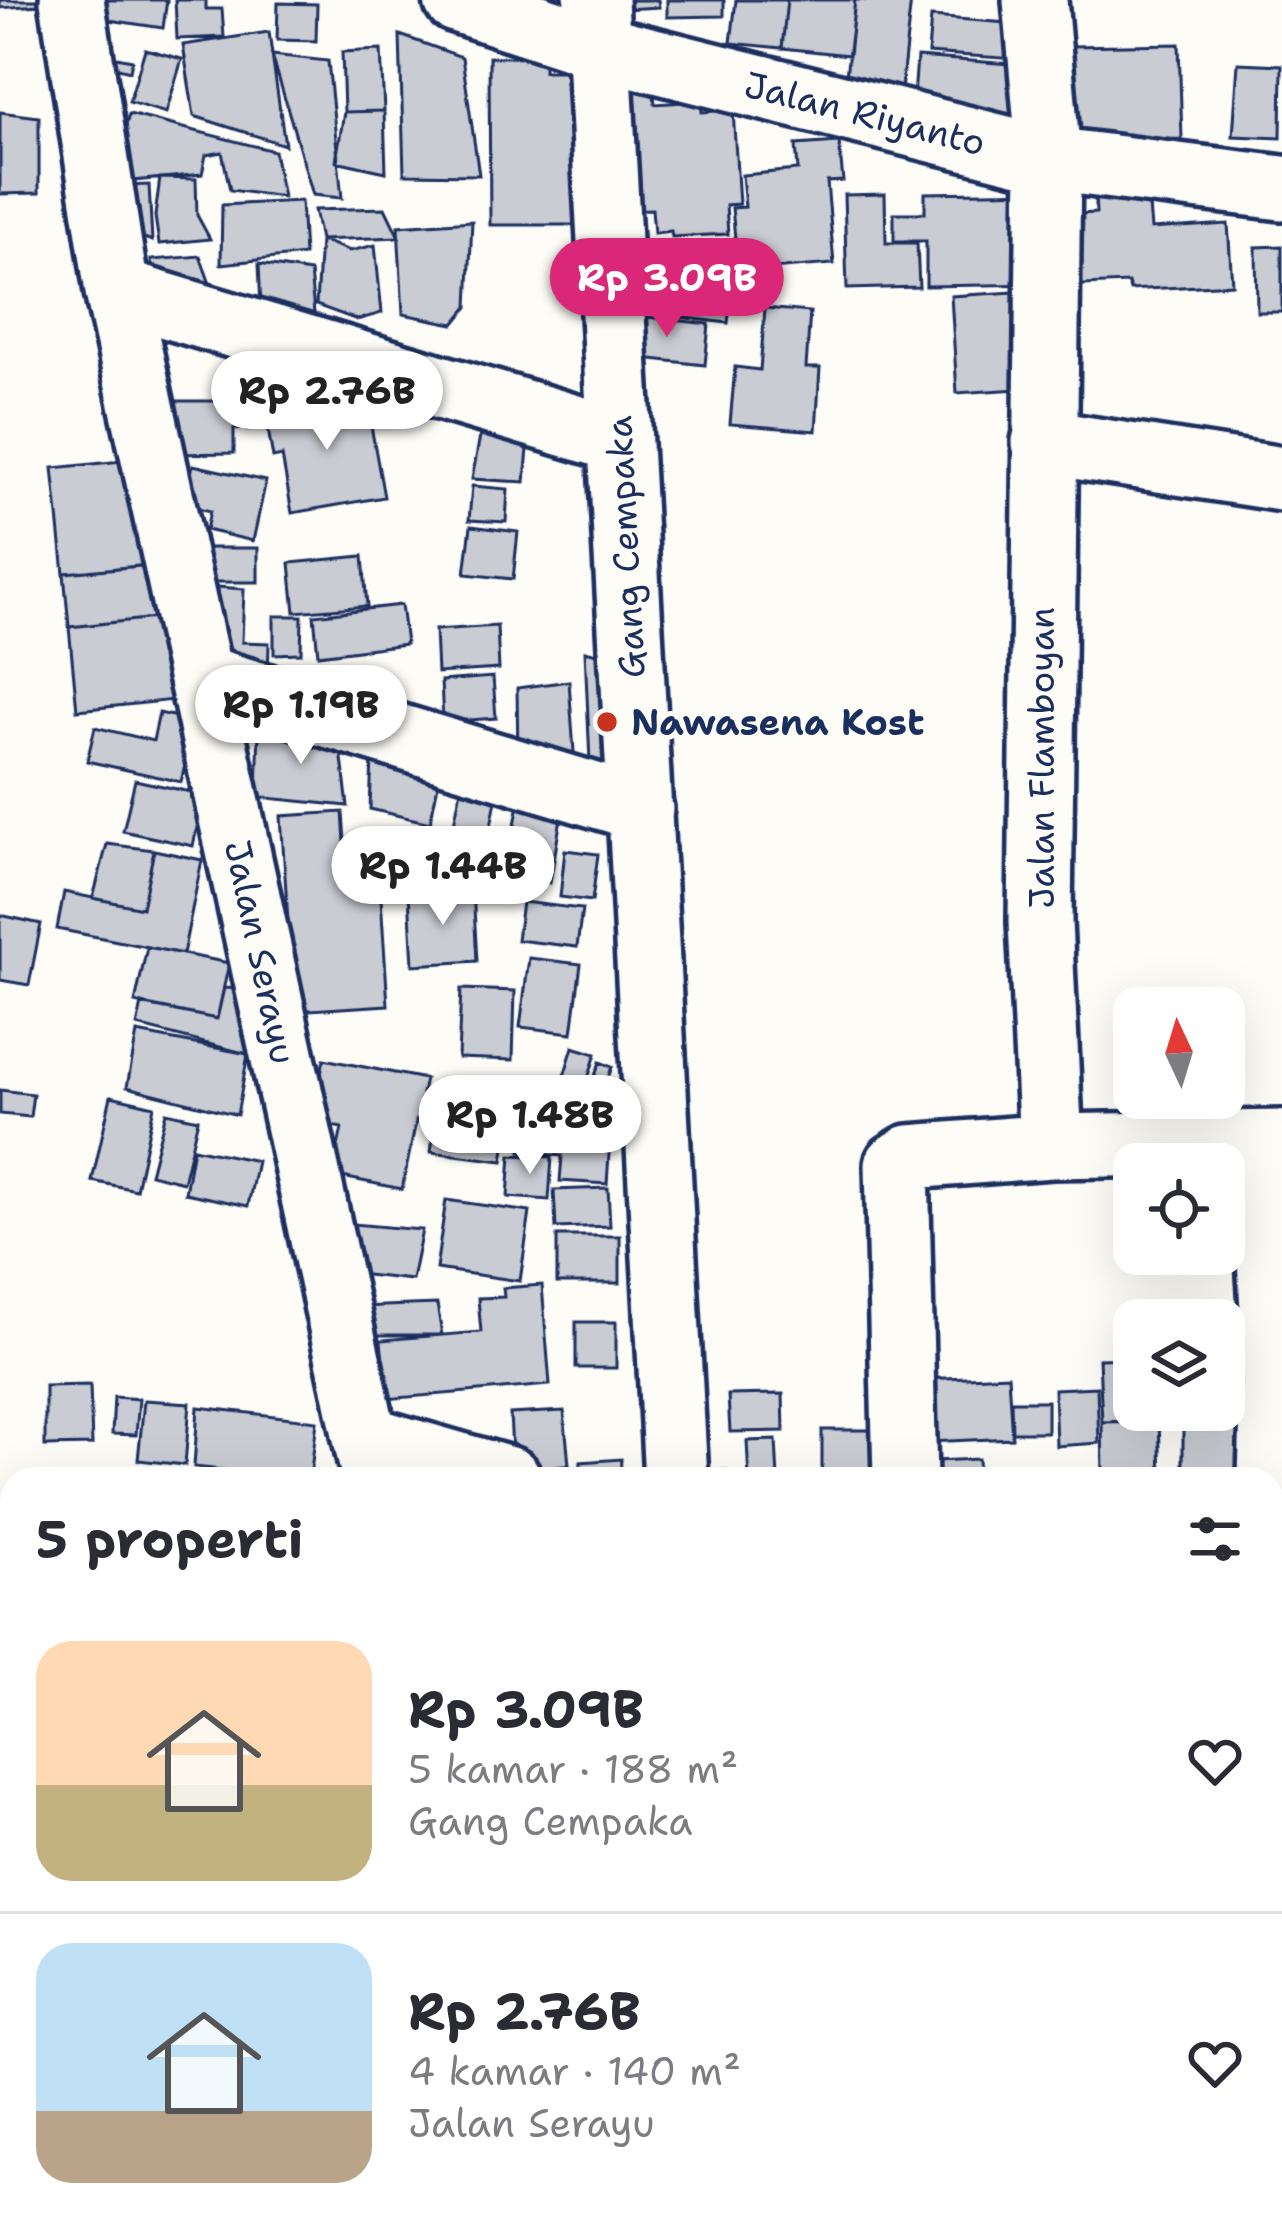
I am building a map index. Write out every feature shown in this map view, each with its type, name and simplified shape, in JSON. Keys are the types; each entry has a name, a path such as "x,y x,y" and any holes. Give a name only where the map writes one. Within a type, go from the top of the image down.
{"street":[{"name":"Jalan Serayu","path":"71,0 117,291 370,1459"},
{"name":"Jalan Riyanto","path":"456,0 597,23 1049,158 1282,188"},
{"name":"Jalan Flamboyan","path":"1035,0 1049,158 1040,922 1051,1146"},
{"name":"Gang Cempaka","path":"597,23 675,1467"},
{"path":"117,291 618,440"},
{"path":"1044,442 1282,479"},
{"path":"200,677 641,809"},
{"path":"905,1467 897,1165 910,1157 1051,1146 1272,1142 1278,1341 1271,1467"},
{"path":"370,1459 426,1467"}],"building":[{"path":"0,0 39,0 39,5 0,8"},
{"path":"92,0 167,0 163,28 89,17"},
{"path":"175,0 206,0 206,9 222,9 224,37 177,39"},
{"path":"623,0 658,0 659,7 624,9"},
{"path":"667,0 724,0 724,16 667,17"},
{"path":"736,0 787,0 782,48 731,43"},
{"path":"787,0 855,0 849,55 782,48"},
{"path":"855,0 911,0 901,90 845,84"},
{"path":"278,3 317,4 316,41 277,40"},
{"path":"931,17 1020,24 1017,59 928,53"},
{"path":"269,32 285,145 194,116 183,45"},
{"path":"400,35 462,57 479,175 404,174"},
{"path":"1179,44 1182,139 1075,142 1072,46"},
{"path":"145,49 182,59 166,113 129,102"},
{"path":"381,50 384,111 344,112 342,52"},
{"path":"96,53 132,60 130,71 114,67"},
{"path":"272,55 328,61 342,198 313,195"},
{"path":"489,57 544,57 544,71 576,71 591,225 490,225"},
{"path":"917,57 1024,65 1020,119 913,111"},
{"path":"1238,63 1282,65 1281,138 1233,136"},
{"path":"653,85 655,104 701,101 702,112 733,110 739,204 726,205 728,234 672,237 671,231 654,233 652,209 627,210 607,88"},
{"path":"384,111 386,172 336,161 344,112"},
{"path":"0,112 39,117 39,193 0,194"},
{"path":"129,114 274,151 283,197 230,190 222,152 206,155 202,174 123,182 120,148"},
{"path":"839,142 843,181 827,182 834,264 747,271 744,246 736,248 732,208 745,207 742,175 798,170 796,145"},
{"path":"160,178 196,179 197,215 210,239 159,244 155,216"},
{"path":"149,185 152,241 128,232 125,186"},
{"path":"1040,191 1041,284 926,286 926,241 894,241 894,213 925,213 925,193"},
{"path":"1148,193 1151,229 1228,224 1232,284 1130,290 1128,283 1061,286 1057,215 1096,213 1095,195"},
{"path":"885,194 886,243 917,243 919,287 847,289 844,195"},
{"path":"301,201 304,255 221,264 222,205"},
{"path":"385,208 399,237 320,240 314,210"},
{"path":"472,221 468,307 454,324 403,314 398,226"},
{"path":"320,240 350,251 375,245 382,313 357,320 316,305"},
{"path":"1282,246 1282,312 1257,312 1256,247"},
{"path":"200,256 210,284 153,288 151,260"},
{"path":"259,264 310,272 316,333 262,329"},
{"path":"652,271 733,280 728,323 646,313"},
{"path":"1030,291 1036,388 957,393 951,296"},
{"path":"765,308 810,312 806,368 820,368 816,431 730,424 735,367 760,370"},
{"path":"629,315 709,324 705,365 624,356"},
{"path":"365,393 384,497 292,513 282,456 273,458 265,412"},
{"path":"173,401 253,401 253,429 234,429 234,453 173,454"},
{"path":"483,420 530,427 525,482 472,479"},
{"path":"142,459 153,565 64,573 53,468"},
{"path":"193,465 266,481 253,541 206,530 210,511 184,505"},
{"path":"472,486 508,489 506,522 469,520"},
{"path":"471,526 518,532 513,579 465,574"},
{"path":"208,548 258,548 258,582 208,582"},
{"path":"363,556 367,606 295,612 290,563"},
{"path":"170,563 175,616 69,627 64,573"},
{"path":"217,587 244,589 242,642 269,643 268,679 214,677"},
{"path":"401,605 406,644 318,655 314,615"},
{"path":"175,616 184,699 77,710 69,627"},
{"path":"274,616 302,616 301,653 274,654"},
{"path":"497,626 499,669 437,673 435,630"},
{"name":"Nawasena Kost","path":"585,651 622,660 630,792 591,784"},
{"path":"272,663 316,669 312,699 268,694"},
{"path":"493,677 496,718 443,722 441,681"},
{"path":"569,681 575,766 518,760 517,688"},
{"path":"159,713 195,721 181,782 87,761 95,727 153,741"},
{"path":"259,727 339,735 348,806 257,797"},
{"path":"372,757 441,770 430,823 370,809"},
{"path":"135,780 204,795 193,846 123,831"},
{"path":"462,784 498,790 482,872 446,864"},
{"path":"519,804 562,812 550,883 505,876"},
{"path":"343,812 348,886 380,883 388,1005 294,1011 281,816"},
{"path":"392,835 424,836 424,884 392,883"},
{"path":"107,844 154,850 142,908 93,898"},
{"path":"154,850 202,860 183,954 57,929 64,892 142,908"},
{"path":"565,850 598,854 592,901 560,897"},
{"path":"473,890 477,961 413,965 409,894"},
{"path":"522,902 582,909 577,947 517,940"},
{"path":"0,915 41,924 29,985 0,980"},
{"path":"147,947 229,963 217,1019 135,1003"},
{"path":"529,958 581,964 572,1033 520,1027"},
{"path":"224,988 259,990 248,1054 137,1026 142,1004 217,1019"},
{"path":"461,989 515,991 513,1060 458,1058"},
{"path":"137,1033 248,1054 237,1115 127,1087"},
{"path":"573,1047 596,1054 576,1115 554,1108"},
{"path":"324,1059 425,1079 402,1189 332,1175 342,1128 311,1122"},
{"path":"600,1062 612,1067 592,1121 580,1117"},
{"path":"0,1090 33,1094 30,1117 0,1114"},
{"path":"111,1096 154,1106 136,1190 92,1181"},
{"path":"438,1100 511,1110 503,1161 431,1152"},
{"path":"166,1112 198,1119 183,1182 150,1174"},
{"path":"524,1118 611,1125 607,1184 560,1181 562,1156 521,1152"},
{"path":"193,1148 257,1161 248,1206 185,1193"},
{"path":"511,1155 552,1157 549,1200 508,1197"},
{"path":"608,1188 610,1226 556,1228 554,1190"},
{"path":"446,1200 530,1212 520,1281 436,1269"},
{"path":"353,1224 422,1230 412,1280 348,1273"},
{"path":"557,1236 620,1236 620,1283 557,1283"},
{"path":"542,1285 550,1385 386,1399 381,1340 481,1332 478,1298 504,1297 503,1288"},
{"path":"437,1304 442,1335 359,1335 357,1307"},
{"path":"576,1322 616,1322 616,1368 576,1368"},
{"path":"1099,1359 1113,1359 1113,1422 1102,1422"},
{"path":"1245,1373 1250,1413 1245,1413"},
{"path":"1008,1375 1012,1438 929,1442 925,1379"},
{"path":"90,1385 92,1445 45,1446 45,1386"},
{"path":"1097,1387 1099,1443 1056,1446 1054,1389"},
{"path":"783,1394 784,1431 730,1432 728,1395"},
{"path":"114,1397 139,1399 136,1435 112,1434"},
{"path":"144,1400 190,1403 185,1465 138,1460"},
{"path":"1011,1401 1047,1401 1047,1432 1012,1432"},
{"path":"198,1407 317,1421 311,1467 194,1467"},
{"path":"564,1411 569,1465 513,1467 510,1414"},
{"path":"1102,1422 1113,1422 1113,1431 1159,1431 1161,1467 1103,1467"},
{"path":"1245,1423 1254,1423 1255,1467 1183,1467 1183,1431 1245,1431"},
{"path":"822,1430 873,1430 873,1467 822,1467"},
{"path":"776,1440 777,1467 748,1467 747,1441"},
{"path":"621,1459 621,1467 581,1467 581,1462"},
{"path":"978,1459 978,1467 912,1467 912,1462"}],"place":[{"name":"Nawasena Kost","path":"607,722"}]}
